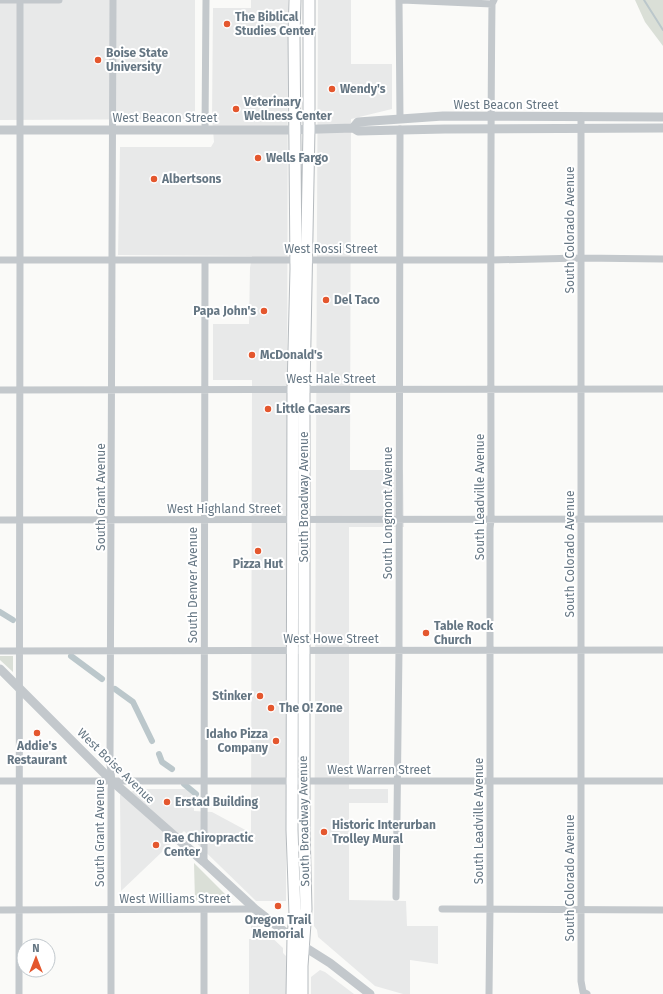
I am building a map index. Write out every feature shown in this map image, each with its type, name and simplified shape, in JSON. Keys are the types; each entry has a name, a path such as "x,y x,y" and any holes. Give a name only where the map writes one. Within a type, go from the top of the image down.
{"main road":[{"name":"South Broadway Avenue","path":"292,994 298,781 304,650 304,390 301,260 295,129 296,0"},
{"name":"South Broadway Avenue","path":"302,994 306,909 292,650 293,390 309,129 309,0"}],"street":[{"path":"0,0 59,0"},
{"path":"19,994 20,0"},
{"name":"South Grant Avenue","path":"111,994 112,781 110,764 113,0"},
{"path":"205,130 206,0"},
{"path":"399,0 400,118"},
{"path":"402,0 493,2"},
{"name":"South Leadville Avenue","path":"489,994 492,260 491,117 493,2"},
{"name":"West Beacon Street","path":"353,128 358,122 443,116 663,117"},
{"name":"South Colorado Avenue","path":"581,116 581,981 585,993"},
{"name":"West Beacon Street","path":"0,130 353,128 358,131 400,129 663,128"},
{"name":"South Longmont Avenue","path":"396,897 399,650 400,129"},
{"name":"West Rossi Street","path":"0,260 663,259"},
{"name":"South Denver Avenue","path":"204,862 205,260"},
{"name":"West Hale Street","path":"0,390 663,389"},
{"name":"West Highland Street","path":"0,520 663,519"},
{"name":"West Howe Street","path":"0,651 663,650"},
{"name":"West Boise Avenue","path":"0,669 112,781 204,862 255,910 330,963 370,994"},
{"name":"West Warren Street","path":"0,781 663,781"},
{"path":"442,909 663,910"},
{"name":"West Williams Street","path":"0,910 255,910"},
{"path":"204,910 204,994"}],"shaded area":[{"name":"Boise State University","path":"0,0 195,0 195,119 0,120"},
{"path":"251,0 288,0 286,901 256,901 184,831 121,891 120,795 140,789 194,789 194,811 212,812 251,833 252,380 213,380 213,324 249,324 250,268 252,256 118,255 120,147 211,147 214,142 212,118 213,8 251,8"},
{"path":"318,0 351,0 351,64 392,64 392,109 351,119 350,470 403,470 404,527 349,527 349,789 388,789 388,803 349,803 349,900 406,901 407,926 438,926 438,964 410,960 410,994 403,994 375,986 318,937 317,930 314,926"},
{"path":"635,0 663,0 663,46 645,22"},
{"path":"0,656 13,656 13,672 0,660"},
{"path":"194,863 233,902 195,901"},
{"path":"251,918 283,948 283,953 286,956 286,994 249,994 249,939 251,939"},
{"path":"320,970 325,972 354,994 311,994 311,977"}],"waterway":[{"path":"644,0 663,30"},
{"path":"0,612 13,620"},
{"path":"71,656 102,679"},
{"path":"115,689 133,702 152,741"},
{"path":"159,754 162,762 172,769"},
{"path":"184,784 196,794"}],"place":[{"name":"The Biblical Studies Center","path":"227,24"},
{"name":"Boise State University","path":"98,60"},
{"name":"Wendy's","path":"332,89"},
{"name":"Veterinary Wellness Center","path":"236,109"},
{"name":"Wells Fargo","path":"258,158"},
{"name":"Albertsons","path":"154,179"},
{"name":"Del Taco","path":"326,300"},
{"name":"Papa John's","path":"264,311"},
{"name":"McDonald's","path":"252,355"},
{"name":"Little Caesars","path":"268,409"},
{"name":"Pizza Hut","path":"258,551"},
{"name":"Table Rock Church","path":"426,633"},
{"name":"Stinker","path":"260,696"},
{"name":"The O! Zone","path":"271,708"},
{"name":"Addie's Restaurant","path":"37,733"},
{"name":"Idaho Pizza Company","path":"276,741"},
{"name":"Erstad Building","path":"167,802"},
{"name":"Historic Interurban Trolley Mural","path":"324,832"},
{"name":"Rae Chiropractic Center","path":"156,845"},
{"name":"Oregon Trail Memorial","path":"278,906"}]}
